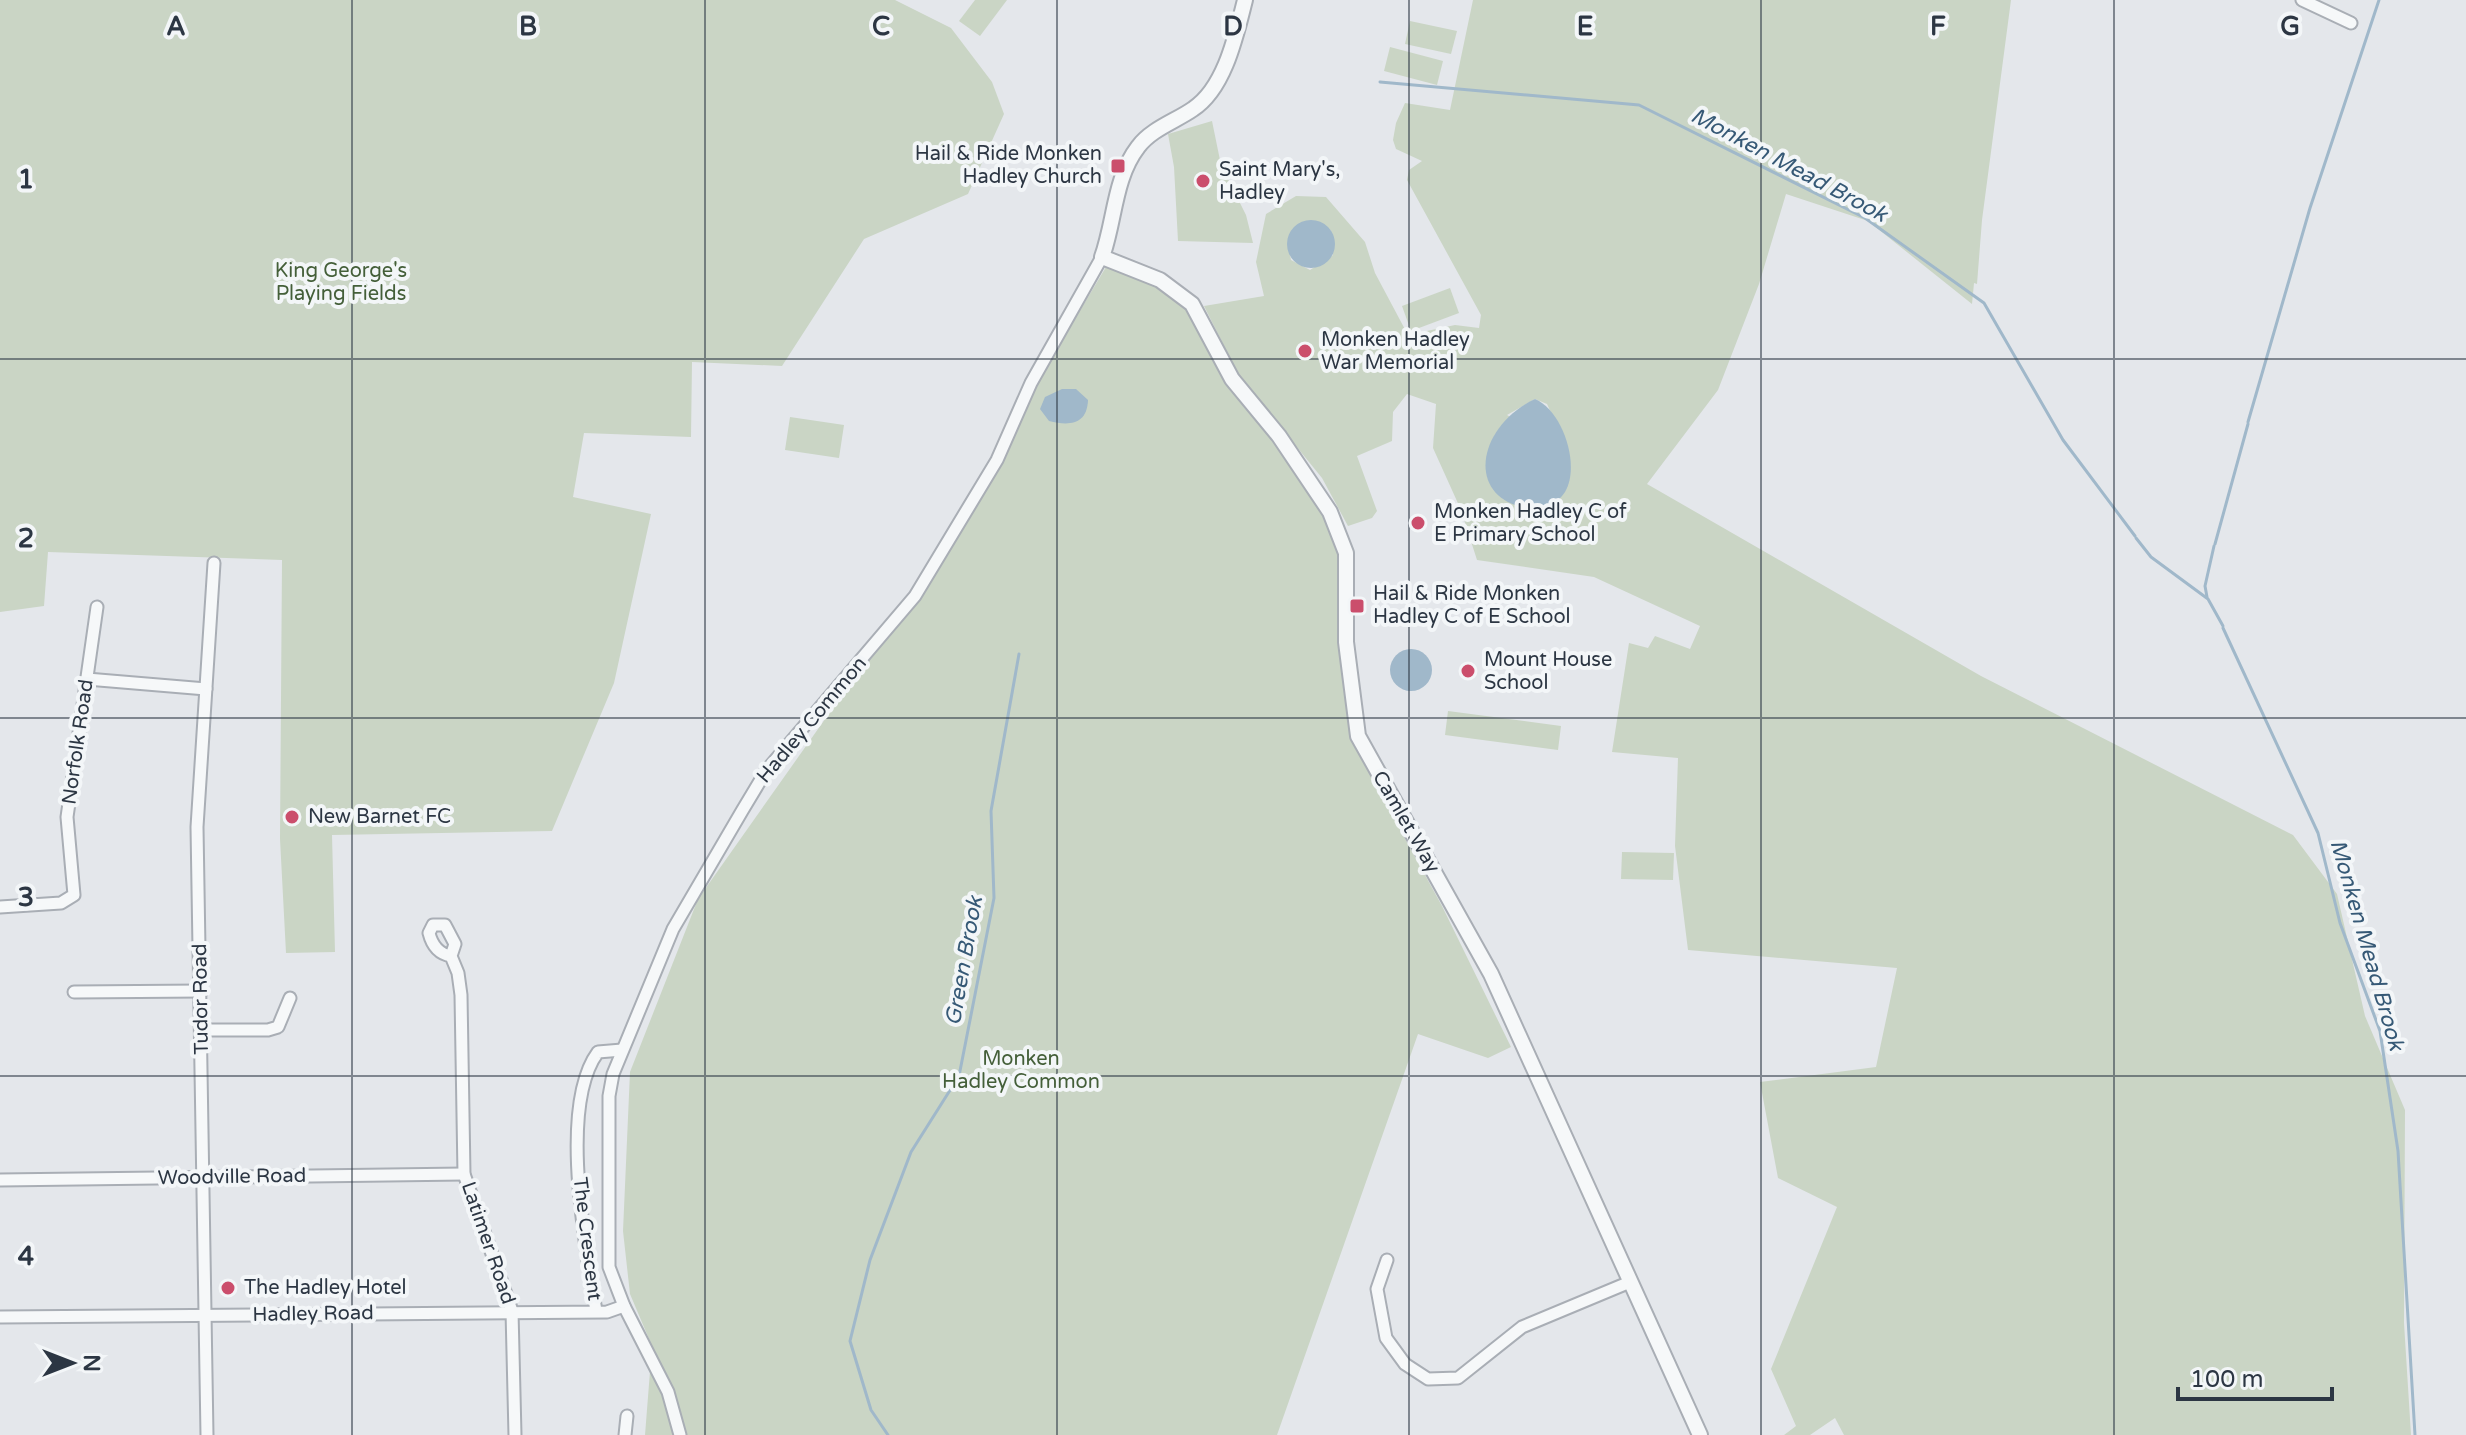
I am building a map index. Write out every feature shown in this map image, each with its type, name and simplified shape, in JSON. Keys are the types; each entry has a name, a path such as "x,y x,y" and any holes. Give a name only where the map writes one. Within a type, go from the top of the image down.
{"street":[{"path":"1102,257 1117,194 1139,145 1203,102 1214,87 1245,0"},
{"path":"2302,0 2351,23"},
{"name":"Hadley Common","path":"680,1435 668,1392 624,1306 609,1267 609,1096 622,1050 673,929 766,771 915,596 997,460 1031,383 1102,257"},
{"name":"Camlet Way","path":"1102,257 1160,280 1192,304 1232,379 1279,436 1330,512 1346,553 1346,642 1358,736 1491,974 1700,1435"},
{"name":"Tudor Road","path":"207,1435 197,827 214,563"},
{"name":"Norfolk Road","path":"0,907 61,903 74,895 67,817 97,607"},
{"path":"87,679 206,689"},
{"name":"Latimer Road","path":"451,956 458,973 461,995 464,1174 512,1311 515,1435"},
{"path":"90,975 90,991"},
{"path":"74,992 202,991"},
{"path":"202,1030 282,1031 290,998"},
{"name":"The Crescent","path":"596,1311 577,1182 583,1087 588,1065 598,1052 622,1050"},
{"name":"Woodville Road","path":"0,1180 464,1174"},
{"path":"1387,1260 1377,1289 1386,1338 1405,1364 1428,1379 1458,1378 1522,1327 1630,1282"},
{"name":"Hadley Road","path":"0,1317 596,1311 624,1306"},
{"path":"625,1435 627,1416"}],"green space":[{"name":"King George's Playing Fields","path":"0,0 895,0 951,28 992,82 1004,114 968,194 864,239 782,366 692,362 691,437 584,433 573,497 651,514 614,683 552,831 332,835 335,952 286,953 280,839 282,560 48,552 44,606 0,612"},
{"path":"975,0 1007,0 980,36 959,21"},
{"path":"1473,0 2011,0 1982,220 1977,284 1974,283 1972,304 1868,221 1786,194 1759,284 1718,390 1647,484 1981,676 2293,835 2337,894 2365,1016 2405,1110 2404,1323 2411,1435 1844,1435 1835,1418 1810,1435 1784,1435 1796,1426 1771,1369 1837,1207 1778,1178 1760,1082 1876,1067 1897,968 1688,950 1675,846 1678,758 1612,752 1629,643 1648,648 1655,636 1690,649 1700,626 1594,577 1477,560 1461,510 1433,448 1436,404 1407,394 1393,412 1392,441 1357,456 1377,511 1372,518 1348,526 1322,478 1239,376 1204,306 1264,296 1256,262 1266,214 1296,196 1326,197 1365,242 1375,273 1408,335 1455,325 1479,328 1481,315 1407,180 1409,170 1422,161 1396,149 1393,140 1405,103 1450,110","holes":["1331,230 1333,255 1310,270 1291,260 1288,243","1535,399 1547,404 1568,449 1507,415"]},
{"path":"1410,21 1457,31 1451,54 1405,44"},
{"path":"1390,47 1443,61 1437,85 1384,71"},
{"path":"1212,121 1221,165 1246,215 1253,243 1178,241 1174,167 1168,134"},
{"name":"Monken Hadley Common","path":"1106,267 1150,281 1185,302 1325,512 1342,559 1343,647 1351,740 1442,906 1511,1047 1488,1058 1418,1034 1277,1435 645,1435 652,1346 630,1294 623,1231 630,1072 698,899 967,518 1006,457 1036,384"},
{"path":"1450,288 1459,313 1411,331 1402,306"},
{"path":"790,417 844,425 839,458 785,450"},
{"path":"1448,711 1561,726 1558,750 1445,735"},
{"path":"1622,852 1674,853 1673,880 1621,879"}],"water":[{"path":"1311,220 1328,227 1335,244 1328,261 1311,268 1294,261 1287,244 1294,227"},
{"path":"1062,389 1076,389 1088,400 1084,415 1076,422 1049,421 1040,409 1045,397"},
{"path":"1535,399 1545,405 1561,426 1570,454 1571,468 1565,492 1547,510 1519,506 1500,497 1489,483 1486,465 1489,447 1499,429 1514,412"},
{"path":"1411,649 1426,655 1432,670 1426,685 1411,691 1396,685 1390,670 1396,655"}],"waterway":[{"name":"Monken Mead Brook","path":"2248,422 2310,208 2379,0"},
{"name":"Monken Mead Brook","path":"1380,82 1639,105 1865,218 1984,303 2063,440 2135,536"},
{"name":"Monken Mead Brook","path":"2215,544 2248,424"},
{"name":"Monken Mead Brook","path":"2136,538 2151,557 2208,599 2223,626"},
{"name":"Monken Mead Brook","path":"2207,597 2205,586 2214,546"},
{"name":"Monken Mead Brook","path":"2223,628 2318,833 2340,923 2380,1031 2398,1151 2415,1435"},
{"name":"Green Brook","path":"888,1435 871,1410 850,1341 870,1260 911,1152 959,1076 994,898 991,811 1019,654"}],"place":[{"name":"Hail & Ride Monken Hadley Church","path":"1118,166"},
{"name":"Saint Mary's, Hadley","path":"1203,181"},
{"name":"Monken Hadley War Memorial","path":"1305,351"},
{"name":"Monken Hadley C of E Primary School","path":"1418,523"},
{"name":"Hail & Ride Monken Hadley C of E School","path":"1357,606"},
{"name":"Mount House School","path":"1468,671"},
{"name":"New Barnet FC","path":"292,817"},
{"name":"The Hadley Hotel","path":"228,1288"}]}
